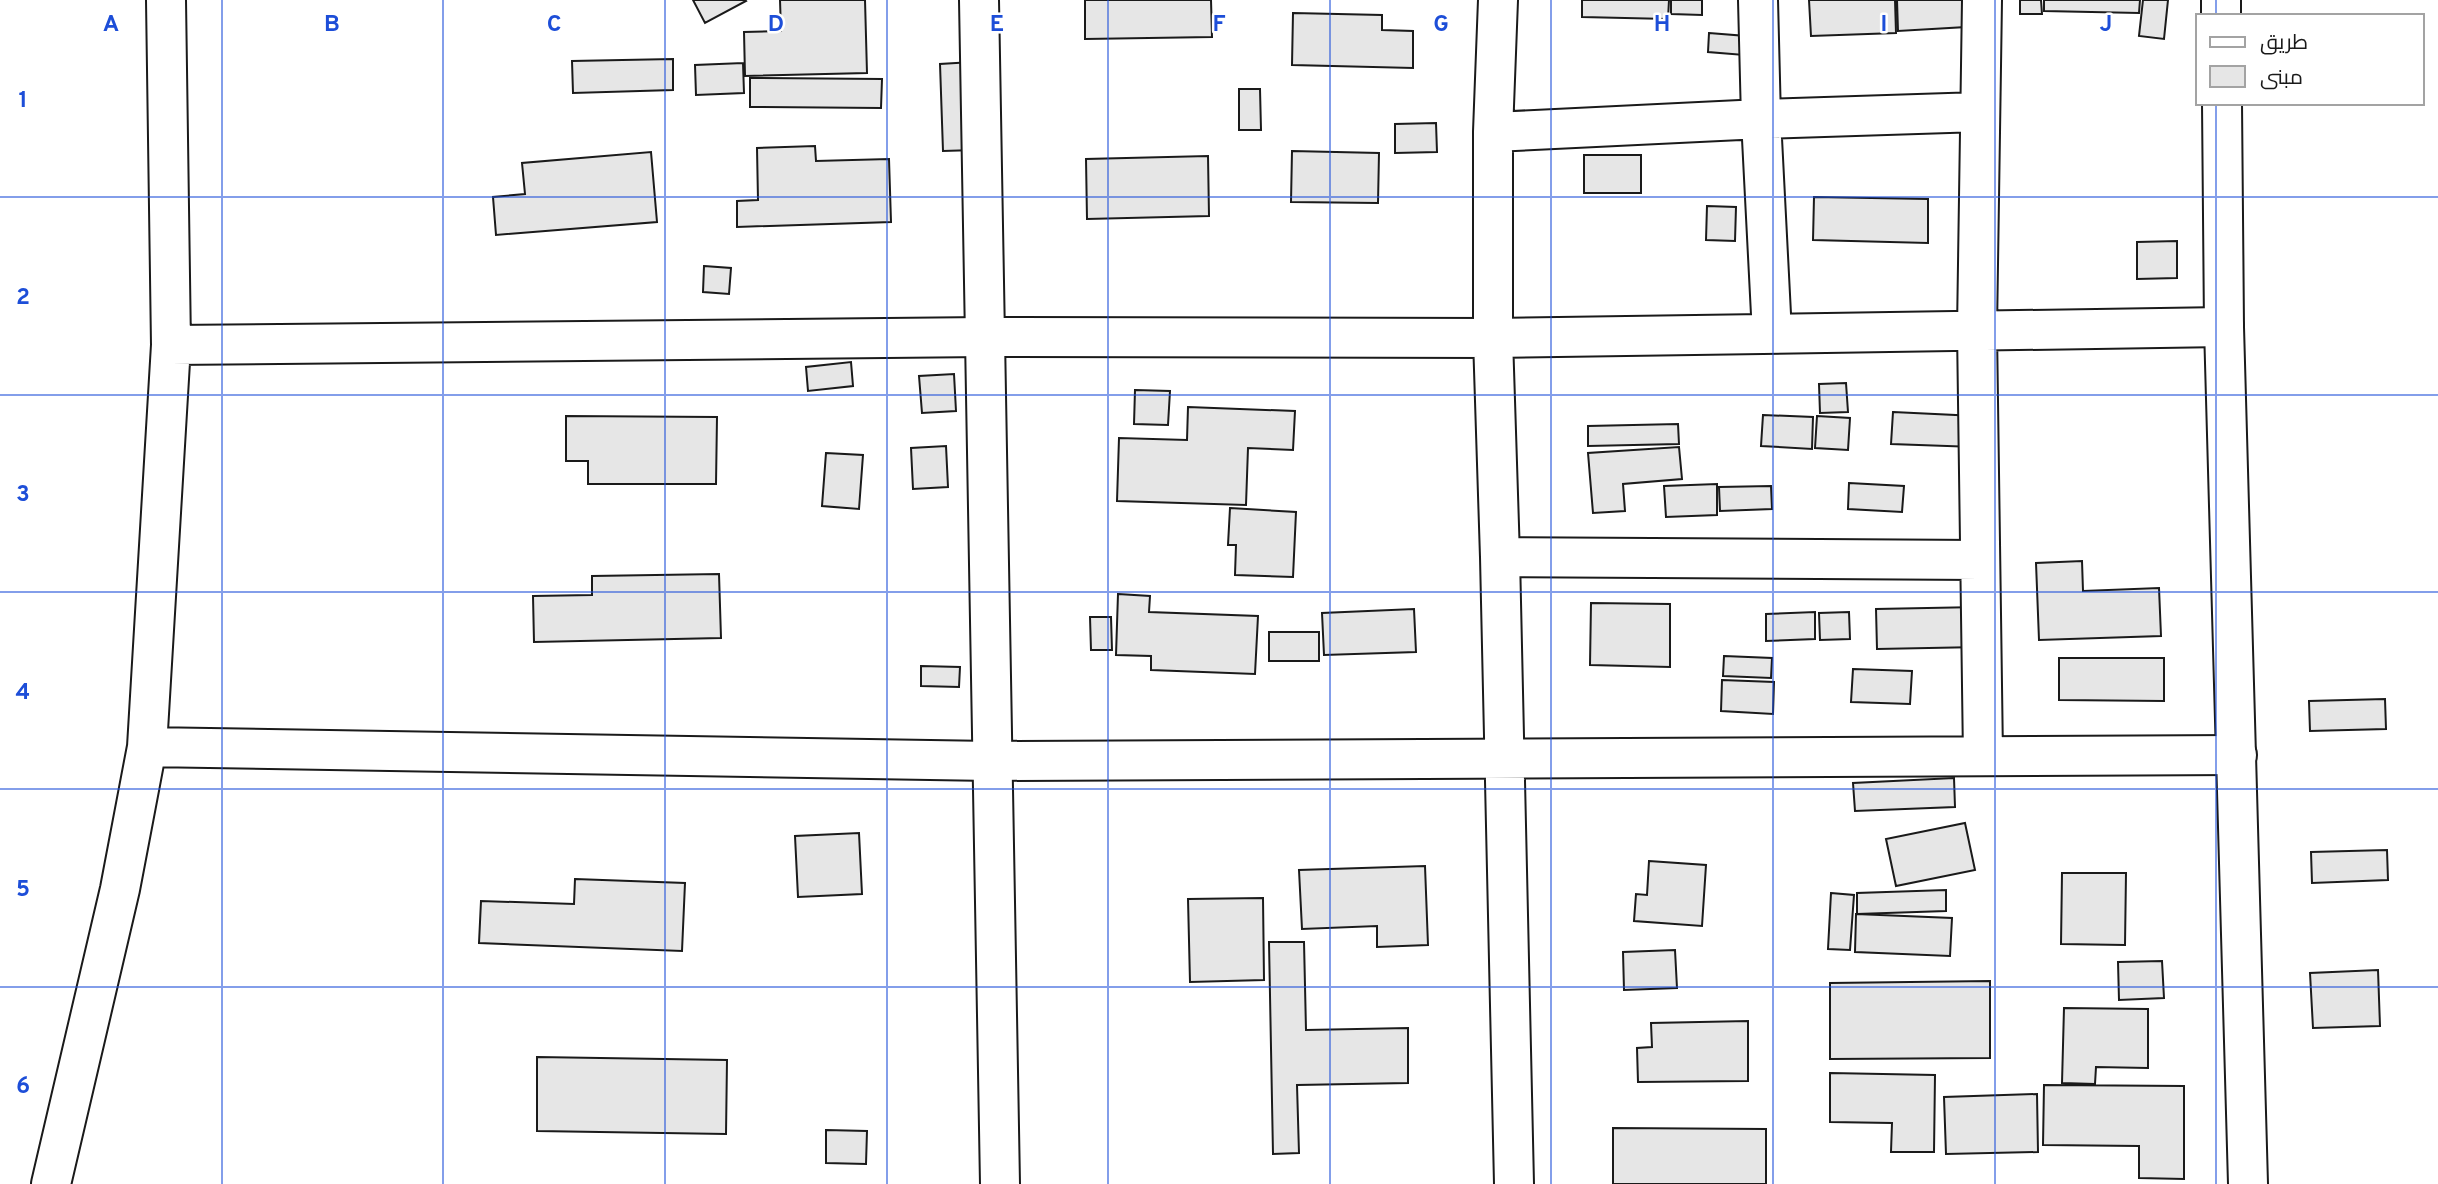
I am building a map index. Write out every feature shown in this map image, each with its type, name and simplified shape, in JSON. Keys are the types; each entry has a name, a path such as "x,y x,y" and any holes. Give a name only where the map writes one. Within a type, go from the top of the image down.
{"street":[{"path":"51,1184 120,889 147,747 170,345 166,0"},
{"path":"979,0 1000,1184"},
{"path":"1498,0 1493,132 1493,338 1514,1184"},
{"path":"1758,0 1772,334"},
{"path":"1982,0 1977,330 1983,756"},
{"path":"2222,105 2224,327 2248,1184"},
{"path":"1493,132 1980,112"},
{"path":"170,345 985,337 1493,338 2224,327"},
{"path":"1500,557 1980,561"},
{"path":"147,747 991,761 2237,755"}],"building":[{"path":"693,0 745,0 746,1 705,23"},
{"path":"780,0 865,0 867,73 745,76 744,32 781,31"},
{"path":"1085,0 1211,0 1212,37 1085,39"},
{"path":"1582,0 1669,0 1668,19 1582,17"},
{"path":"1671,0 1702,0 1702,15 1671,14"},
{"path":"1809,0 1895,0 1896,33 1811,36"},
{"path":"1897,0 1965,0 1966,27 1898,31"},
{"path":"2020,0 2041,0 2042,14 2020,14"},
{"path":"2044,0 2140,0 2139,13 2044,11"},
{"path":"2143,0 2168,0 2164,39 2139,36"},
{"path":"1293,13 1382,15 1382,30 1413,31 1413,68 1292,65"},
{"path":"1709,33 1746,36 1744,55 1708,52"},
{"path":"673,59 673,90 573,93 572,61"},
{"path":"972,62 975,150 943,151 940,64"},
{"path":"743,63 744,93 696,95 695,65"},
{"path":"750,78 882,79 881,108 750,107"},
{"path":"1239,89 1260,89 1261,130 1239,130"},
{"path":"1436,123 1437,152 1395,153 1395,124"},
{"path":"815,146 816,161 889,159 891,222 737,227 737,201 758,200 757,148"},
{"path":"1292,151 1379,153 1378,203 1291,202"},
{"path":"651,152 657,222 496,235 493,197 525,194 522,163"},
{"path":"1584,155 1641,155 1641,193 1584,193"},
{"path":"1208,156 1209,216 1087,219 1086,159"},
{"path":"1814,197 1928,199 1928,243 1813,240"},
{"path":"1707,206 1736,207 1735,241 1706,240"},
{"path":"2177,241 2177,278 2137,279 2137,242"},
{"path":"704,266 731,268 729,294 703,292"},
{"path":"851,362 853,386 808,391 806,367"},
{"path":"954,374 956,411 922,413 919,376"},
{"path":"1846,383 1848,412 1820,413 1819,384"},
{"path":"1135,390 1170,391 1168,425 1134,424"},
{"path":"1188,407 1295,411 1293,450 1248,448 1246,505 1117,501 1119,438 1187,440"},
{"path":"1893,412 1976,416 1975,447 1891,444"},
{"path":"1763,415 1813,417 1812,449 1761,446"},
{"path":"566,416 717,417 716,484 588,484 588,461 566,461"},
{"path":"1817,416 1850,418 1848,450 1815,448"},
{"path":"1678,424 1679,444 1588,446 1588,426"},
{"path":"946,446 948,487 913,489 911,448"},
{"path":"1679,447 1682,479 1623,484 1625,511 1593,513 1588,453"},
{"path":"826,453 863,455 859,509 822,506"},
{"path":"1849,483 1904,486 1902,512 1848,509"},
{"path":"1717,484 1717,515 1666,517 1664,486"},
{"path":"1771,486 1772,509 1720,511 1719,487"},
{"path":"1230,508 1296,512 1293,577 1235,575 1236,545 1228,545"},
{"path":"2082,561 2083,591 2159,588 2161,636 2039,640 2036,563"},
{"path":"719,574 721,638 534,642 533,596 592,595 592,576"},
{"path":"1118,594 1150,596 1149,612 1258,616 1255,674 1151,670 1151,656 1116,655"},
{"path":"1591,603 1670,604 1670,667 1590,665"},
{"path":"1979,607 1980,647 1877,649 1876,609"},
{"path":"1414,609 1416,652 1324,655 1322,613"},
{"path":"1815,612 1815,639 1766,641 1766,614"},
{"path":"1849,612 1850,639 1820,640 1819,613"},
{"path":"1090,617 1111,617 1112,650 1091,650"},
{"path":"1269,632 1319,632 1319,661 1269,661"},
{"path":"1724,656 1772,658 1771,678 1723,676"},
{"path":"2059,658 2164,658 2164,701 2059,700"},
{"path":"921,666 960,667 959,687 921,686"},
{"path":"1853,669 1912,671 1910,704 1851,702"},
{"path":"1722,680 1774,682 1773,714 1721,711"},
{"path":"2385,699 2386,729 2310,731 2309,701"},
{"path":"1954,778 1955,807 1855,811 1853,783"},
{"path":"1965,823 1975,870 1896,886 1886,839"},
{"path":"859,833 862,894 798,897 795,836"},
{"path":"2387,850 2388,880 2312,883 2311,852"},
{"path":"1649,861 1706,865 1702,926 1634,921 1636,894 1647,895"},
{"path":"1425,866 1428,945 1377,947 1377,926 1302,929 1299,870"},
{"path":"2062,873 2126,873 2125,945 2061,944"},
{"path":"575,879 685,883 682,951 479,943 481,901 574,904"},
{"path":"1946,890 1946,911 1857,914 1857,893"},
{"path":"1831,893 1854,895 1850,950 1828,949"},
{"path":"1263,898 1264,980 1190,982 1188,899"},
{"path":"1856,914 1952,918 1950,956 1855,952"},
{"path":"1269,942 1304,942 1306,1030 1408,1028 1408,1083 1297,1085 1299,1153 1273,1154"},
{"path":"1675,950 1677,988 1624,990 1623,952"},
{"path":"2162,961 2164,998 2119,1000 2118,962"},
{"path":"2378,970 2380,1026 2313,1028 2310,973"},
{"path":"1990,981 1990,1058 1830,1059 1830,983"},
{"path":"2064,1008 2148,1009 2148,1068 2096,1067 2095,1084 2062,1083"},
{"path":"1748,1021 1748,1081 1638,1082 1637,1048 1652,1047 1651,1023"},
{"path":"537,1057 727,1060 726,1134 537,1131"},
{"path":"1830,1073 1935,1075 1934,1152 1891,1152 1892,1123 1830,1122"},
{"path":"2044,1085 2184,1086 2184,1179 2139,1178 2139,1146 2043,1145"},
{"path":"2037,1094 2038,1152 1946,1154 1944,1097"},
{"path":"1613,1128 1766,1129 1766,1184 1613,1184"},
{"path":"826,1130 867,1131 866,1164 826,1163"}]}
